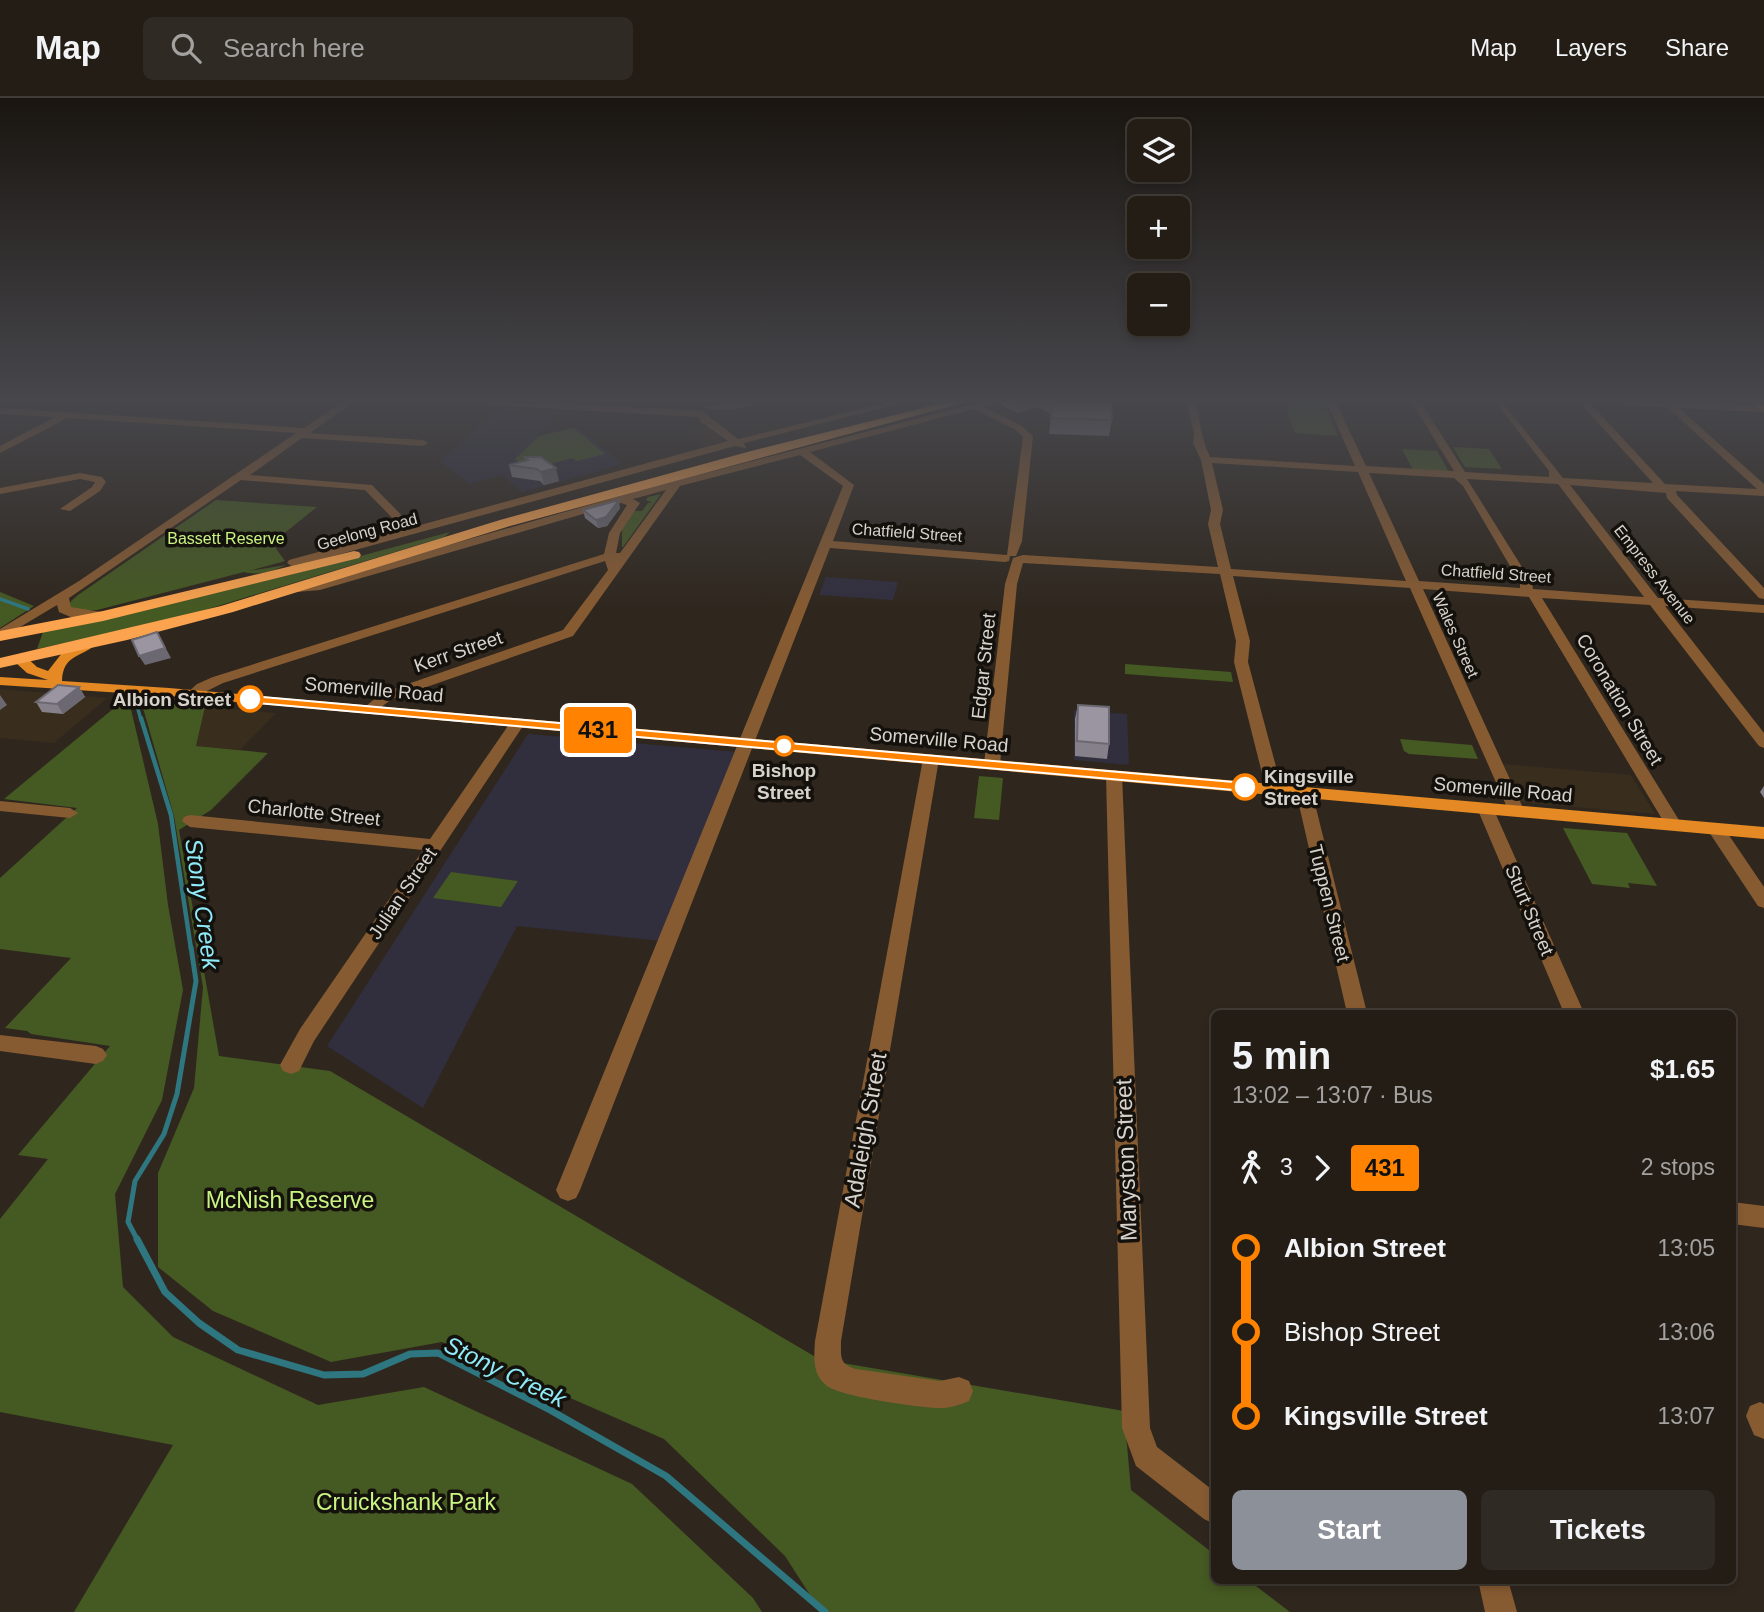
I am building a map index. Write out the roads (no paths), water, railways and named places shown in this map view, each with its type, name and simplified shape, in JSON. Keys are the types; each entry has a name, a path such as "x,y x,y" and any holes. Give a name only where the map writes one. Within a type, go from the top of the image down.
{"highway":[{"name":"Geelong Road","path":"0,635 24,634 344,558 670,469"},
{"name":"Geelong Road","path":"0,663 227,609 678,469"},
{"path":"458,537 461,529 472,523"},
{"path":"0,656 24,634"},
{"path":"20,659 18,644 24,634"}],"main road":[{"path":"55,678 55,669 61,660 91,643"},
{"name":"Somerville Road","path":"20,659 32,670 55,678 110,687 1764,833"},
{"name":"Somerville Road","path":"0,681 83,688 110,687"}],"street":[{"path":"0,635 83,584 252,469"},
{"name":"Geelong Road","path":"293,563 662,469"},
{"name":"Geelong Road","path":"297,588 320,586 733,469"},
{"path":"568,1190 849,484 828,469"},
{"name":"Edgar Street","path":"992,764 1024,469"},
{"path":"1208,469 1217,510 1213,523 1244,642 1242,666 1274,789"},
{"path":"1356,469 1764,491"},
{"name":"Wales Street","path":"1362,469 1516,810"},
{"name":"Coronation Street","path":"1455,469 1674,825"},
{"name":"Empress Avenue","path":"1552,469 1555,478 1561,481 1764,743"},
{"path":"1645,469 1662,487 1671,491 1671,496 1764,595"},
{"path":"1740,469 1764,491"},
{"path":"0,491 80,477 98,479 99,485 66,509"},
{"path":"240,477 368,487 411,531"},
{"path":"193,694 218,680 615,561 677,484"},
{"path":"615,561 609,547 615,530 634,504 623,500"},
{"path":"458,537 466,541 480,540"},
{"name":"Chatfield Street","path":"826,544 1764,610"},
{"name":"Kerr Street","path":"368,710 387,696 565,635 571,631 615,561"},
{"path":"24,634 83,584"},
{"path":"64,600 64,609 68,612 103,615"},
{"name":"Julian Street","path":"291,1065 306,1035 517,723"},
{"name":"Adaleigh Street","path":"931,759 830,1327 827,1364 836,1376 856,1382 940,1395 959,1391"},
{"name":"Maryston Street","path":"1114,775 1136,1428 1146,1456 1211,1507"},
{"name":"Tuppen Street","path":"1304,792 1356,1010"},
{"path":"0,806 70,813"},
{"name":"Sturt Street","path":"1485,808 1573,1010"},
{"name":"Charlotte Street","path":"190,821 434,845"},
{"path":"1716,828 1764,901"},
{"path":"0,1043 96,1055"},
{"path":"1736,1214 1764,1217"},
{"path":"1494,1584 1501,1612"}],"waterway":[{"name":"Stony Creek","path":"0,599 28,609"},
{"name":"Stony Creek","path":"136,702 141,720"},
{"name":"Stony Creek","path":"141,718 171,815 191,949"},
{"name":"Stony Creek","path":"138,1241 128,1222 135,1181 164,1134 177,1094 196,981 191,947"},
{"name":"Stony Creek","path":"137,1239 165,1292 199,1323 238,1350 324,1375 363,1374 410,1354 438,1353 550,1410 666,1476 825,1612"}],"place":[{"name":"Albion Street","path":"250,699"},
{"name":"Bishop Street","path":"784,746"},
{"name":"Kingsville Street","path":"1245,787"}],"park label":[{"name":"Bassett Reserve","path":"226,538"},
{"name":"McNish Reserve","path":"290,1200"},
{"name":"Cruickshank Park","path":"406,1502"}]}
